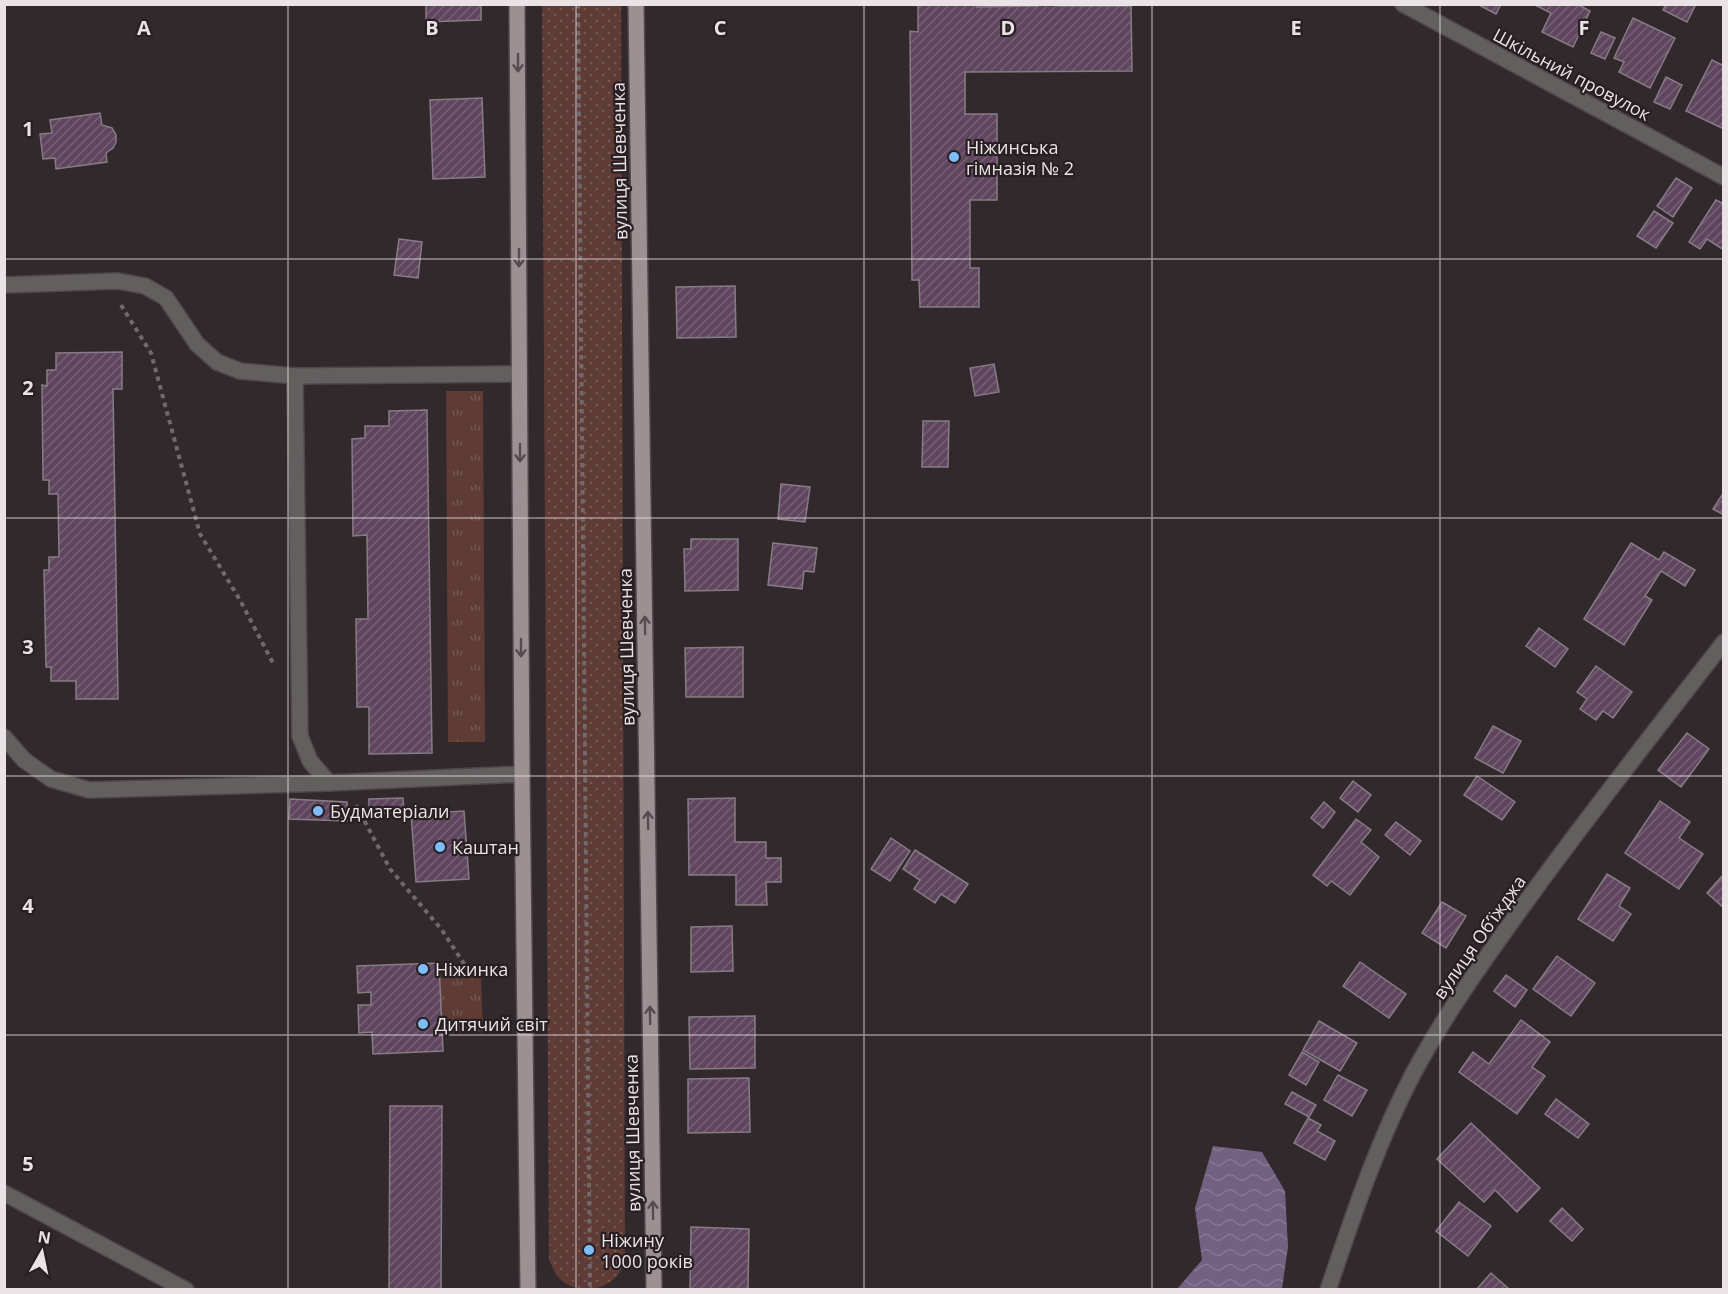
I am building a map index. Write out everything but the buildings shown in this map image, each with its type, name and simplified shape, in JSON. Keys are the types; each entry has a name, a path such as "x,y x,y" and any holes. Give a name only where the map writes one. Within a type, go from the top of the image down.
{"main road":[{"path":"517,4 528,1290"},
{"name":"вулиця Шевченка","path":"636,4 654,1290"}],"street":[{"name":"Шкільний провулок","path":"1403,4 1724,177"},
{"path":"4,285 118,281 145,286 166,298 197,344 217,362 240,371 295,376 519,374"},
{"path":"295,376 300,736 310,761 336,783"},
{"name":"вулиця Обʼїжджа","path":"1328,1290 1365,1181 1390,1121 1441,1025 1486,958 1582,825 1724,642"},
{"path":"4,737 24,760 51,779 89,790 336,783 522,774"},
{"path":"4,1193 186,1290"}],"path":[{"path":"578,4 590,1290"},
{"path":"107,281 151,353 200,534 240,600 275,669"},
{"path":"336,783 390,869 442,930 466,967 525,978"}],"green space":[{"path":"542,5 621,5 625,1259 618,1274 611,1282 588,1289 579,1289 564,1283 549,1260"},
{"path":"446,391 483,391 485,742 448,742"},
{"path":"481,977 483,1031 442,1033 440,978"}],"water":[{"path":"1213,1146 1262,1152 1285,1191 1288,1247 1282,1289 1177,1289 1202,1260 1195,1208"}],"place":[{"name":"Ніжинська гімназія № 2","path":"954,157"},
{"name":"Будматеріали","path":"318,811"},
{"name":"Каштан","path":"440,847"},
{"name":"Ніжинка","path":"423,969"},
{"name":"Дитячий світ","path":"423,1024"},
{"name":"Ніжину 1000 років","path":"589,1250"}]}
